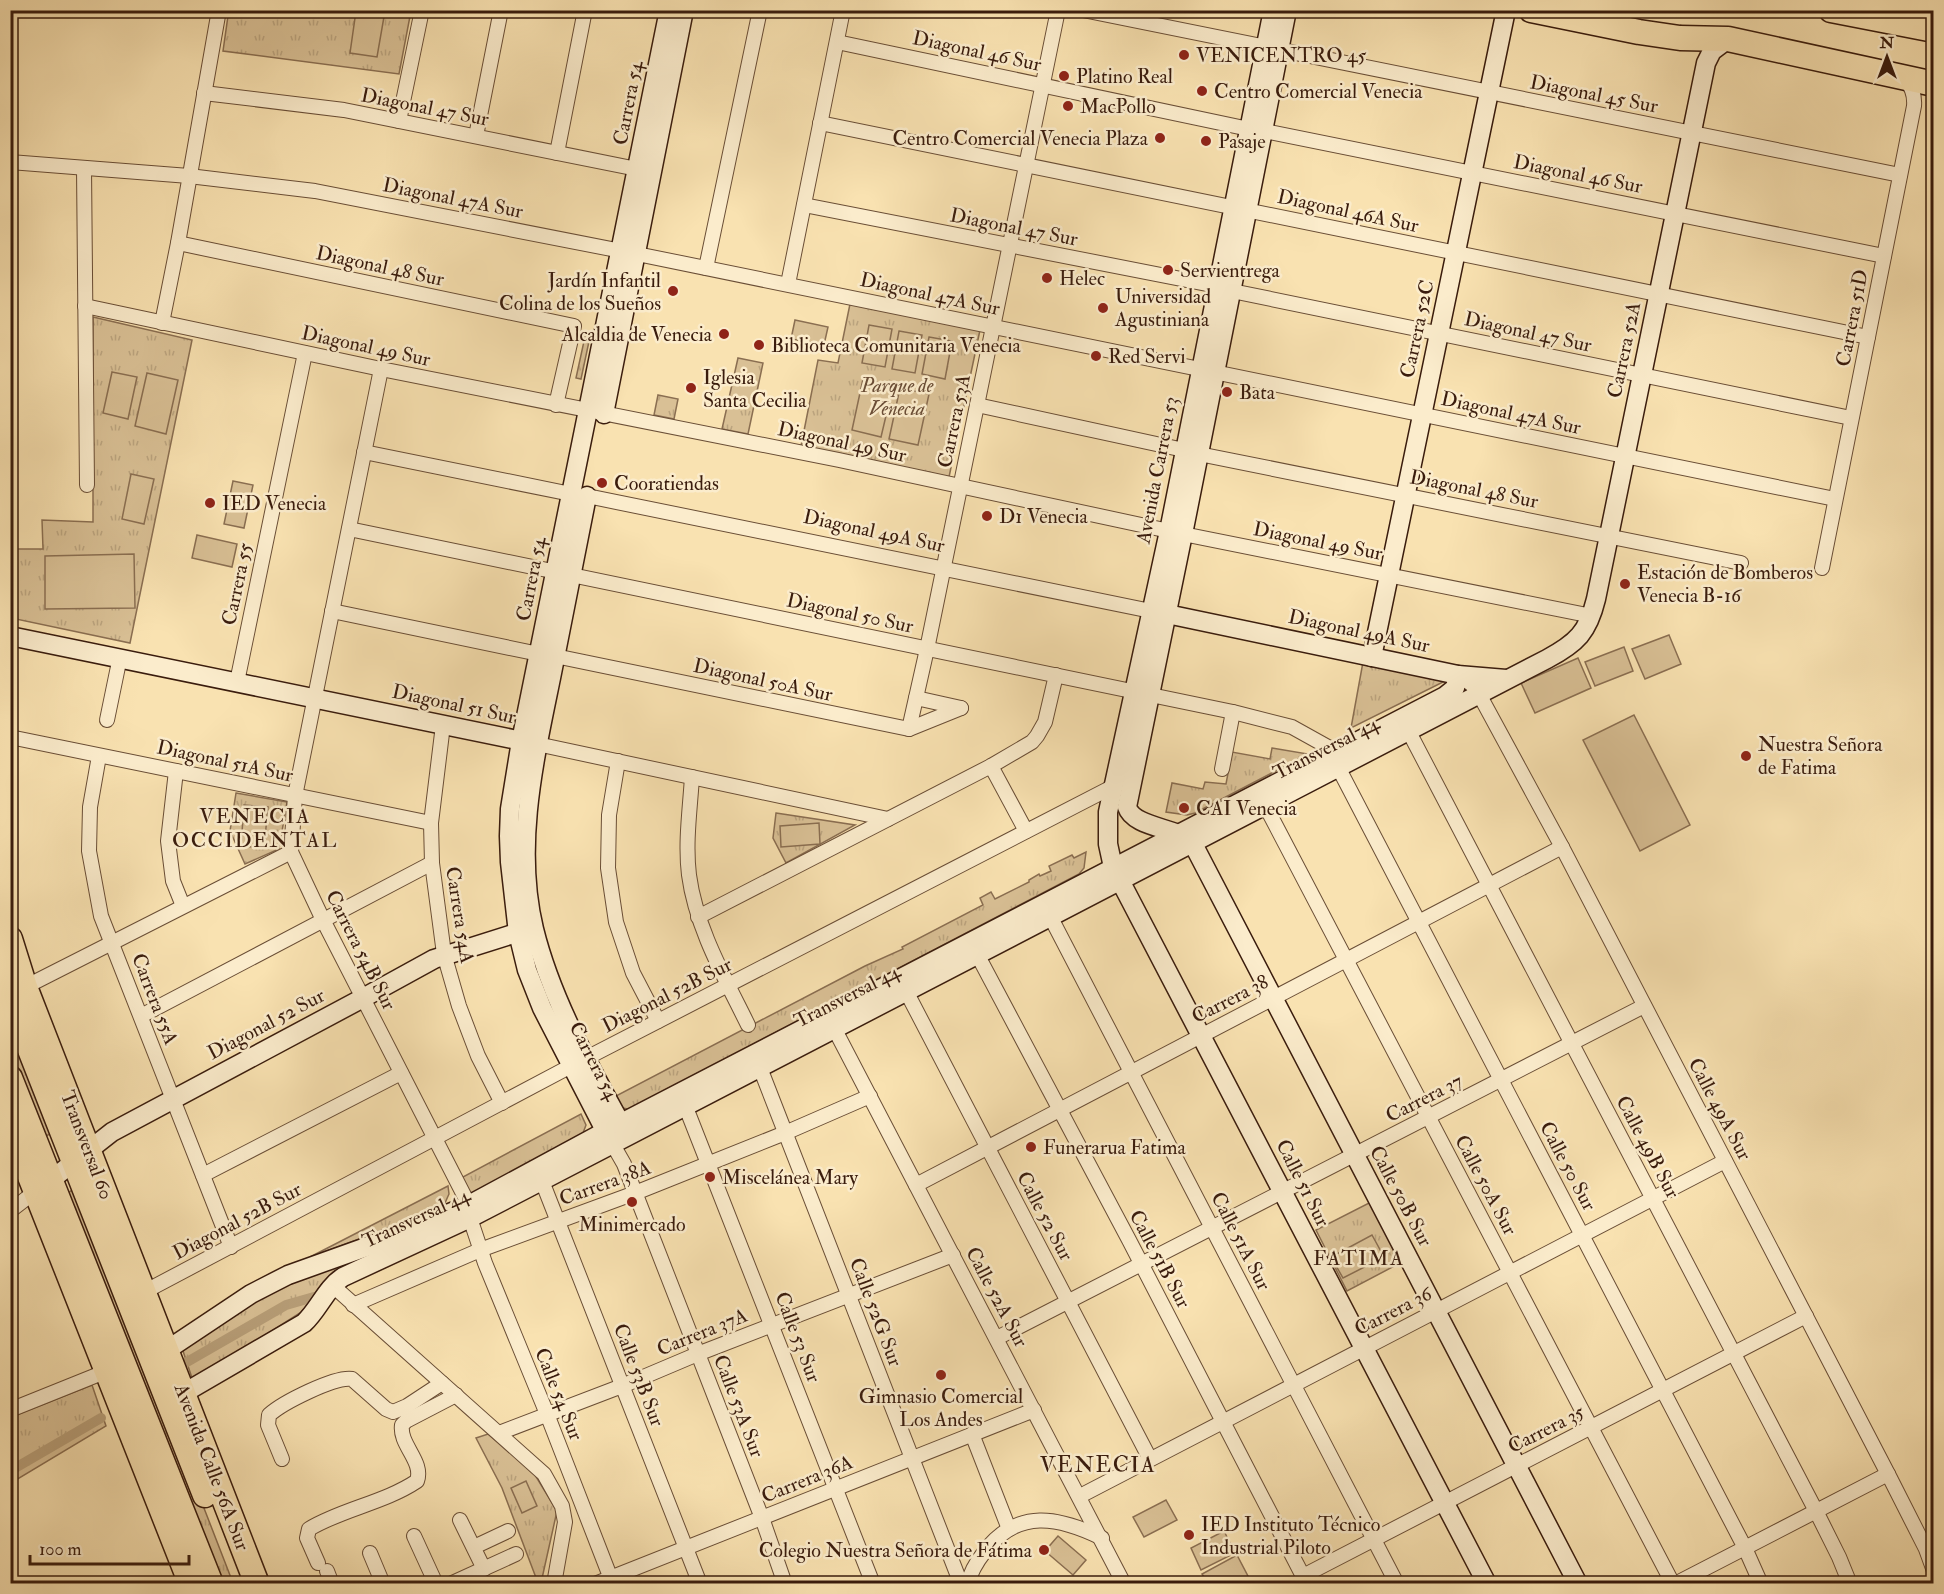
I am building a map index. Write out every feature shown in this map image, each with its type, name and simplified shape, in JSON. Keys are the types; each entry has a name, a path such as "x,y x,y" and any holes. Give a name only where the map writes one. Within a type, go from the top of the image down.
{"highway":[{"path":"1531,10 1670,37 1728,39 1934,84"},
{"path":"1831,10 1862,13 1934,30"},
{"name":"Transversal 60","path":"10,939 18,993 31,1054 122,1236 134,1289"},
{"name":"Transversal 60","path":"18,993 61,1080 81,1155 159,1353"},
{"path":"31,1054 61,1080"},
{"path":"10,1078 62,1257 115,1368 211,1584"},
{"path":"10,1126 43,1186 100,1305 115,1368 191,1584"},
{"path":"62,1257 100,1305"},
{"name":"Avenida Calle 56A Sur","path":"159,1353 184,1394 257,1584"},
{"name":"Avenida Calle 56A Sur","path":"159,1353 216,1522 240,1584"},
{"path":"216,1522 247,1559"},
{"path":"197,1549 200,1584"}],"street":[{"path":"162,323 219,10"},
{"path":"399,121 422,10"},
{"path":"476,136 501,10"},
{"path":"557,153 585,10"},
{"name":"Carrera 54","path":"629,252 637,169 669,10"},
{"name":"Carrera 54","path":"614,1135 579,1062 545,967 526,930 525,834 529,742 629,252 666,103 684,10"},
{"path":"706,268 760,10"},
{"path":"788,284 843,10"},
{"name":"Carrera 53A","path":"909,729 1058,10"},
{"name":"Diagonal 45 Sur","path":"1083,10 1900,175"},
{"name":"Avenida Carrera 53","path":"1273,10 1273,49"},
{"name":"Avenida Carrera 53","path":"1186,838 1134,818 1127,807 1142,693 1273,49 1287,10"},
{"name":"Carrera 52C","path":"1372,657 1506,10"},
{"name":"Carrera 52A","path":"1548,659 1575,642 1587,627 1592,616 1706,63 1712,51 1728,39"},
{"name":"Diagonal 46 Sur","path":"837,42 1256,130 1884,256"},
{"name":"Carrera 51D","path":"1822,568 1914,96 1910,84 1904,77"},
{"path":"654,88 666,103"},
{"name":"Diagonal 47 Sur","path":"204,93 321,106 637,169"},
{"name":"Diagonal 46A Sur","path":"820,123 1868,337"},
{"name":"Diagonal 47A Sur","path":"10,162 189,176 315,191 788,284 1835,499"},
{"path":"84,168 87,485"},
{"name":"Diagonal 47 Sur","path":"804,206 1224,289 1851,418"},
{"name":"Diagonal 48 Sur","path":"178,243 574,326 556,405"},
{"name":"Diagonal 49 Sur","path":"85,306 556,405 1592,616"},
{"name":"Carrera 55","path":"237,682 305,353"},
{"name":"Carrera 54B Sur","path":"381,369 295,796 291,852 323,920 435,1138 469,1211"},
{"name":"Diagonal 48 Sur","path":"977,405 1192,452 1742,563"},
{"name":"Diagonal 49A Sur","path":"364,452 1159,612 1458,675 1508,680"},
{"name":"Diagonal 50 Sur","path":"349,529 1233,712 1292,727 1337,759"},
{"name":"Diagonal 50A Sur","path":"332,611 909,729"},
{"name":"Diagonal 51 Sur","path":"10,636 443,724 888,819"},
{"path":"106,720 120,657"},
{"name":"Transversal 44","path":"159,1353 251,1294 288,1275 469,1211 542,1180 614,1135 685,1105 757,1060 834,1028 906,991 1050,916 1117,873 1337,759 1408,730 1548,659"},
{"path":"698,917 991,766 1032,742 1045,722 1056,675"},
{"name":"Transversal 44","path":"1186,838 1265,805 1337,759 1445,696 1455,688 1458,675"},
{"name":"Calle 49A Sur","path":"1458,675 1471,684 1479,694 1562,848 1888,1473 1926,1549 1934,1571"},
{"name":"Avenida Carrera 53","path":"1117,873 1108,844 1108,812 1142,693"},
{"path":"909,729 961,708 916,698"},
{"path":"1222,769 1233,712"},
{"name":"Carrera 54A","path":"443,724 431,824 432,863 444,954 466,1026 478,1056 502,1103"},
{"name":"Calle 49B Sur","path":"1408,730 1816,1511 1850,1584"},
{"name":"Diagonal 51A Sur","path":"10,738 431,824"},
{"name":"Carrera 55A","path":"99,756 90,807 89,851 101,916 231,1246"},
{"name":"Calle 50 Sur","path":"1337,759 1419,922 1745,1548 1761,1584"},
{"path":"618,761 609,814 608,868 616,922 633,973 658,1021"},
{"path":"991,766 1026,831"},
{"path":"176,771 168,841 173,881 183,906"},
{"path":"692,777 688,831 689,874 698,917 748,1025"},
{"name":"Diagonal 52B Sur","path":"134,1289 231,1246 579,1062 1114,786"},
{"name":"Calle 50A Sur","path":"1265,805 1674,1584"},
{"path":"1091,878 1108,812"},
{"name":"Calle 50B Sur","path":"1186,838 1273,998 1578,1584"},
{"name":"Carrera 38","path":"916,1185 1562,848"},
{"path":"18,993 291,852"},
{"path":"141,1016 432,863"},
{"name":"Transversal 44","path":"184,1394 304,1323 332,1285 343,1276 757,1060 1091,878 1117,873"},
{"name":"Calle 51 Sur","path":"1117,873 1487,1584"},
{"name":"Calle 51A Sur","path":"1050,916 1397,1584"},
{"name":"Diagonal 52 Sur","path":"43,1186 112,1132 444,954 526,930"},
{"name":"Calle 51B Sur","path":"977,954 1305,1580"},
{"name":"Calle 52 Sur","path":"906,991 1150,1459"},
{"name":"Carrera 37","path":"997,1338 1644,1006"},
{"name":"Calle 52A Sur","path":"834,1028 1124,1584"},
{"name":"Calle 52G Sur","path":"757,1060 961,1584"},
{"path":"203,1175 401,1073"},
{"name":"Carrera 38A","path":"353,1305 480,1250 709,1164 870,1096"},
{"name":"Calle 53 Sur","path":"685,1105 873,1584"},
{"name":"Calle 53A Sur","path":"614,1135 762,1518 785,1584"},
{"name":"Carrera 36","path":"1080,1496 1725,1161"},
{"name":"Calle 53B Sur","path":"542,1180 700,1584"},
{"path":"10,1211 43,1186"},
{"name":"Calle 54 Sur","path":"469,1211 480,1250 612,1580"},
{"name":"Carrera 37A","path":"499,1433 953,1255"},
{"path":"332,1285 544,1474 562,1506 565,1522 554,1584"},
{"name":"Carrera 35","path":"1305,1580 1374,1539 1806,1316"},
{"path":"10,1410 115,1368"},
{"path":"282,1459 268,1425 269,1415 318,1387 339,1379 352,1379 386,1409 393,1412 407,1406 442,1383"},
{"path":"326,1573 307,1538 309,1529 399,1491 417,1481 418,1470 402,1436 402,1425 456,1395"},
{"name":"Carrera 36A","path":"595,1584 612,1580 686,1548 1034,1410"},
{"path":"972,1434 1009,1528"},
{"path":"1674,1584 1888,1473"},
{"path":"562,1506 580,1499"},
{"path":"460,1520 484,1569"},
{"path":"968,1584 980,1558 993,1541 1018,1524 1034,1520 1052,1520 1084,1530 1102,1539"},
{"path":"474,1547 508,1531"},
{"path":"414,1536 436,1584"},
{"path":"370,1553 383,1584"},
{"path":"450,1584 516,1554"}],"green space":[{"path":"266,10 411,11 399,74 223,51 228,16"},
{"path":"356,11 385,11 377,57 350,53"},
{"name":"Parque de Venecia","path":"850,304 980,330 949,477 801,446 818,360 838,363"},
{"path":"93,317 192,340 130,643 11,618 12,549 43,549 42,520 93,522"},
{"path":"795,320 828,327 824,345 791,339"},
{"path":"869,325 892,329 885,367 862,363"},
{"path":"899,331 922,335 915,373 892,369"},
{"path":"586,332 591,332 581,379 576,378"},
{"path":"929,337 952,341 945,379 922,374"},
{"path":"738,358 763,363 748,434 722,429"},
{"path":"112,372 137,377 128,419 103,413"},
{"path":"147,373 178,380 166,434 135,426"},
{"path":"863,379 893,386 881,437 852,430"},
{"path":"900,388 929,394 918,445 889,439"},
{"path":"658,395 678,399 674,419 654,415"},
{"path":"131,474 154,479 144,524 122,519"},
{"path":"233,481 253,485 244,528 224,524"},
{"path":"197,535 237,544 232,567 192,558"},
{"path":"134,554 135,608 45,609 45,556"},
{"path":"1669,635 1681,664 1645,679 1632,649"},
{"path":"1624,647 1633,671 1595,686 1585,662"},
{"path":"1578,658 1591,688 1535,713 1521,683"},
{"path":"1363,662 1449,679 1351,728"},
{"path":"1634,715 1690,825 1640,851 1583,740"},
{"path":"1272,748 1308,754 1195,813 1187,815 1166,812 1172,783 1203,789 1205,782 1226,784 1232,752 1270,759"},
{"path":"236,793 287,802 279,849 245,864 230,831"},
{"path":"244,805 268,807 264,848 241,846"},
{"path":"776,813 855,825 786,863 773,838"},
{"path":"819,823 820,844 781,847 780,826"},
{"path":"1086,852 1084,868 1079,874 629,1109 621,1107 614,1097 865,966 903,949 902,947 983,905 980,898 991,892 995,899 1029,882 1039,874 1040,876 1051,871 1049,866 1072,855 1074,858"},
{"path":"10,1019 56,1131 46,1136 11,1061"},
{"path":"581,1114 586,1125 583,1133 469,1195 461,1178"},
{"path":"448,1186 449,1194 445,1203 387,1229 310,1257"},
{"path":"73,1189 190,1472 233,1583 216,1583 64,1197"},
{"path":"1371,1202 1402,1262 1347,1291 1316,1230"},
{"path":"1372,1235 1384,1257 1343,1278 1331,1257"},
{"path":"412,1237 333,1272 300,1313 193,1381 182,1348 283,1284"},
{"path":"92,1385 106,1426 11,1483 11,1417"},
{"path":"488,1434 532,1470 557,1511 541,1583 538,1583 502,1488 476,1438"},
{"path":"526,1481 537,1506 522,1513 511,1488"},
{"path":"1166,1500 1177,1520 1144,1537 1133,1517"},
{"path":"1224,1531 1235,1553 1201,1570 1191,1548"},
{"path":"1058,1536 1086,1560 1073,1575 1045,1551"},
{"path":"1237,1555 1250,1580 1243,1583 1208,1583 1202,1574"}],"waterway":[{"path":"187,1362 286,1305 314,1297"},
{"path":"10,1471 101,1418"}],"place":[{"name":"VENICENTRO 45","path":"1184,55"},
{"name":"Platino Real","path":"1064,76"},
{"name":"Centro Comercial Venecia","path":"1202,91"},
{"name":"MacPollo","path":"1068,106"},
{"name":"Centro Comercial Venecia Plaza","path":"1160,138"},
{"name":"Pasaje","path":"1206,141"},
{"name":"Servientrega","path":"1168,270"},
{"name":"Helec","path":"1047,278"},
{"name":"Jardín Infantil Colina de los Sueños","path":"673,291"},
{"name":"Universidad Agustiniana","path":"1103,308"},
{"name":"Alcaldia de Venecia","path":"724,334"},
{"name":"Biblioteca Comunitaria Venecia","path":"759,345"},
{"name":"Red Servi","path":"1096,356"},
{"name":"Iglesia Santa Cecilia","path":"691,388"},
{"name":"Bata","path":"1227,392"},
{"name":"Cooratiendas","path":"602,483"},
{"name":"IED Venecia","path":"210,503"},
{"name":"D1 Venecia","path":"987,516"},
{"name":"Estación de Bomberos Venecia B-16","path":"1625,584"},
{"name":"Nuestra Señora de Fatima","path":"1746,756"},
{"name":"CAI Venecia","path":"1184,808"},
{"name":"Funerarua Fatima","path":"1031,1147"},
{"name":"Miscelánea Mary","path":"710,1177"},
{"name":"Minimercado","path":"632,1202"},
{"name":"Gimnasio Comercial Los Andes","path":"941,1375"},
{"name":"IED Instituto Técnico Industrial Piloto","path":"1189,1535"},
{"name":"Colegio Nuestra Señora de Fátima","path":"1044,1550"}],"district":[{"name":"VENECIA OCCIDENTAL","path":"255,828"},
{"name":"FATIMA","path":"1359,1258"},
{"name":"VENECIA","path":"1098,1465"}]}
